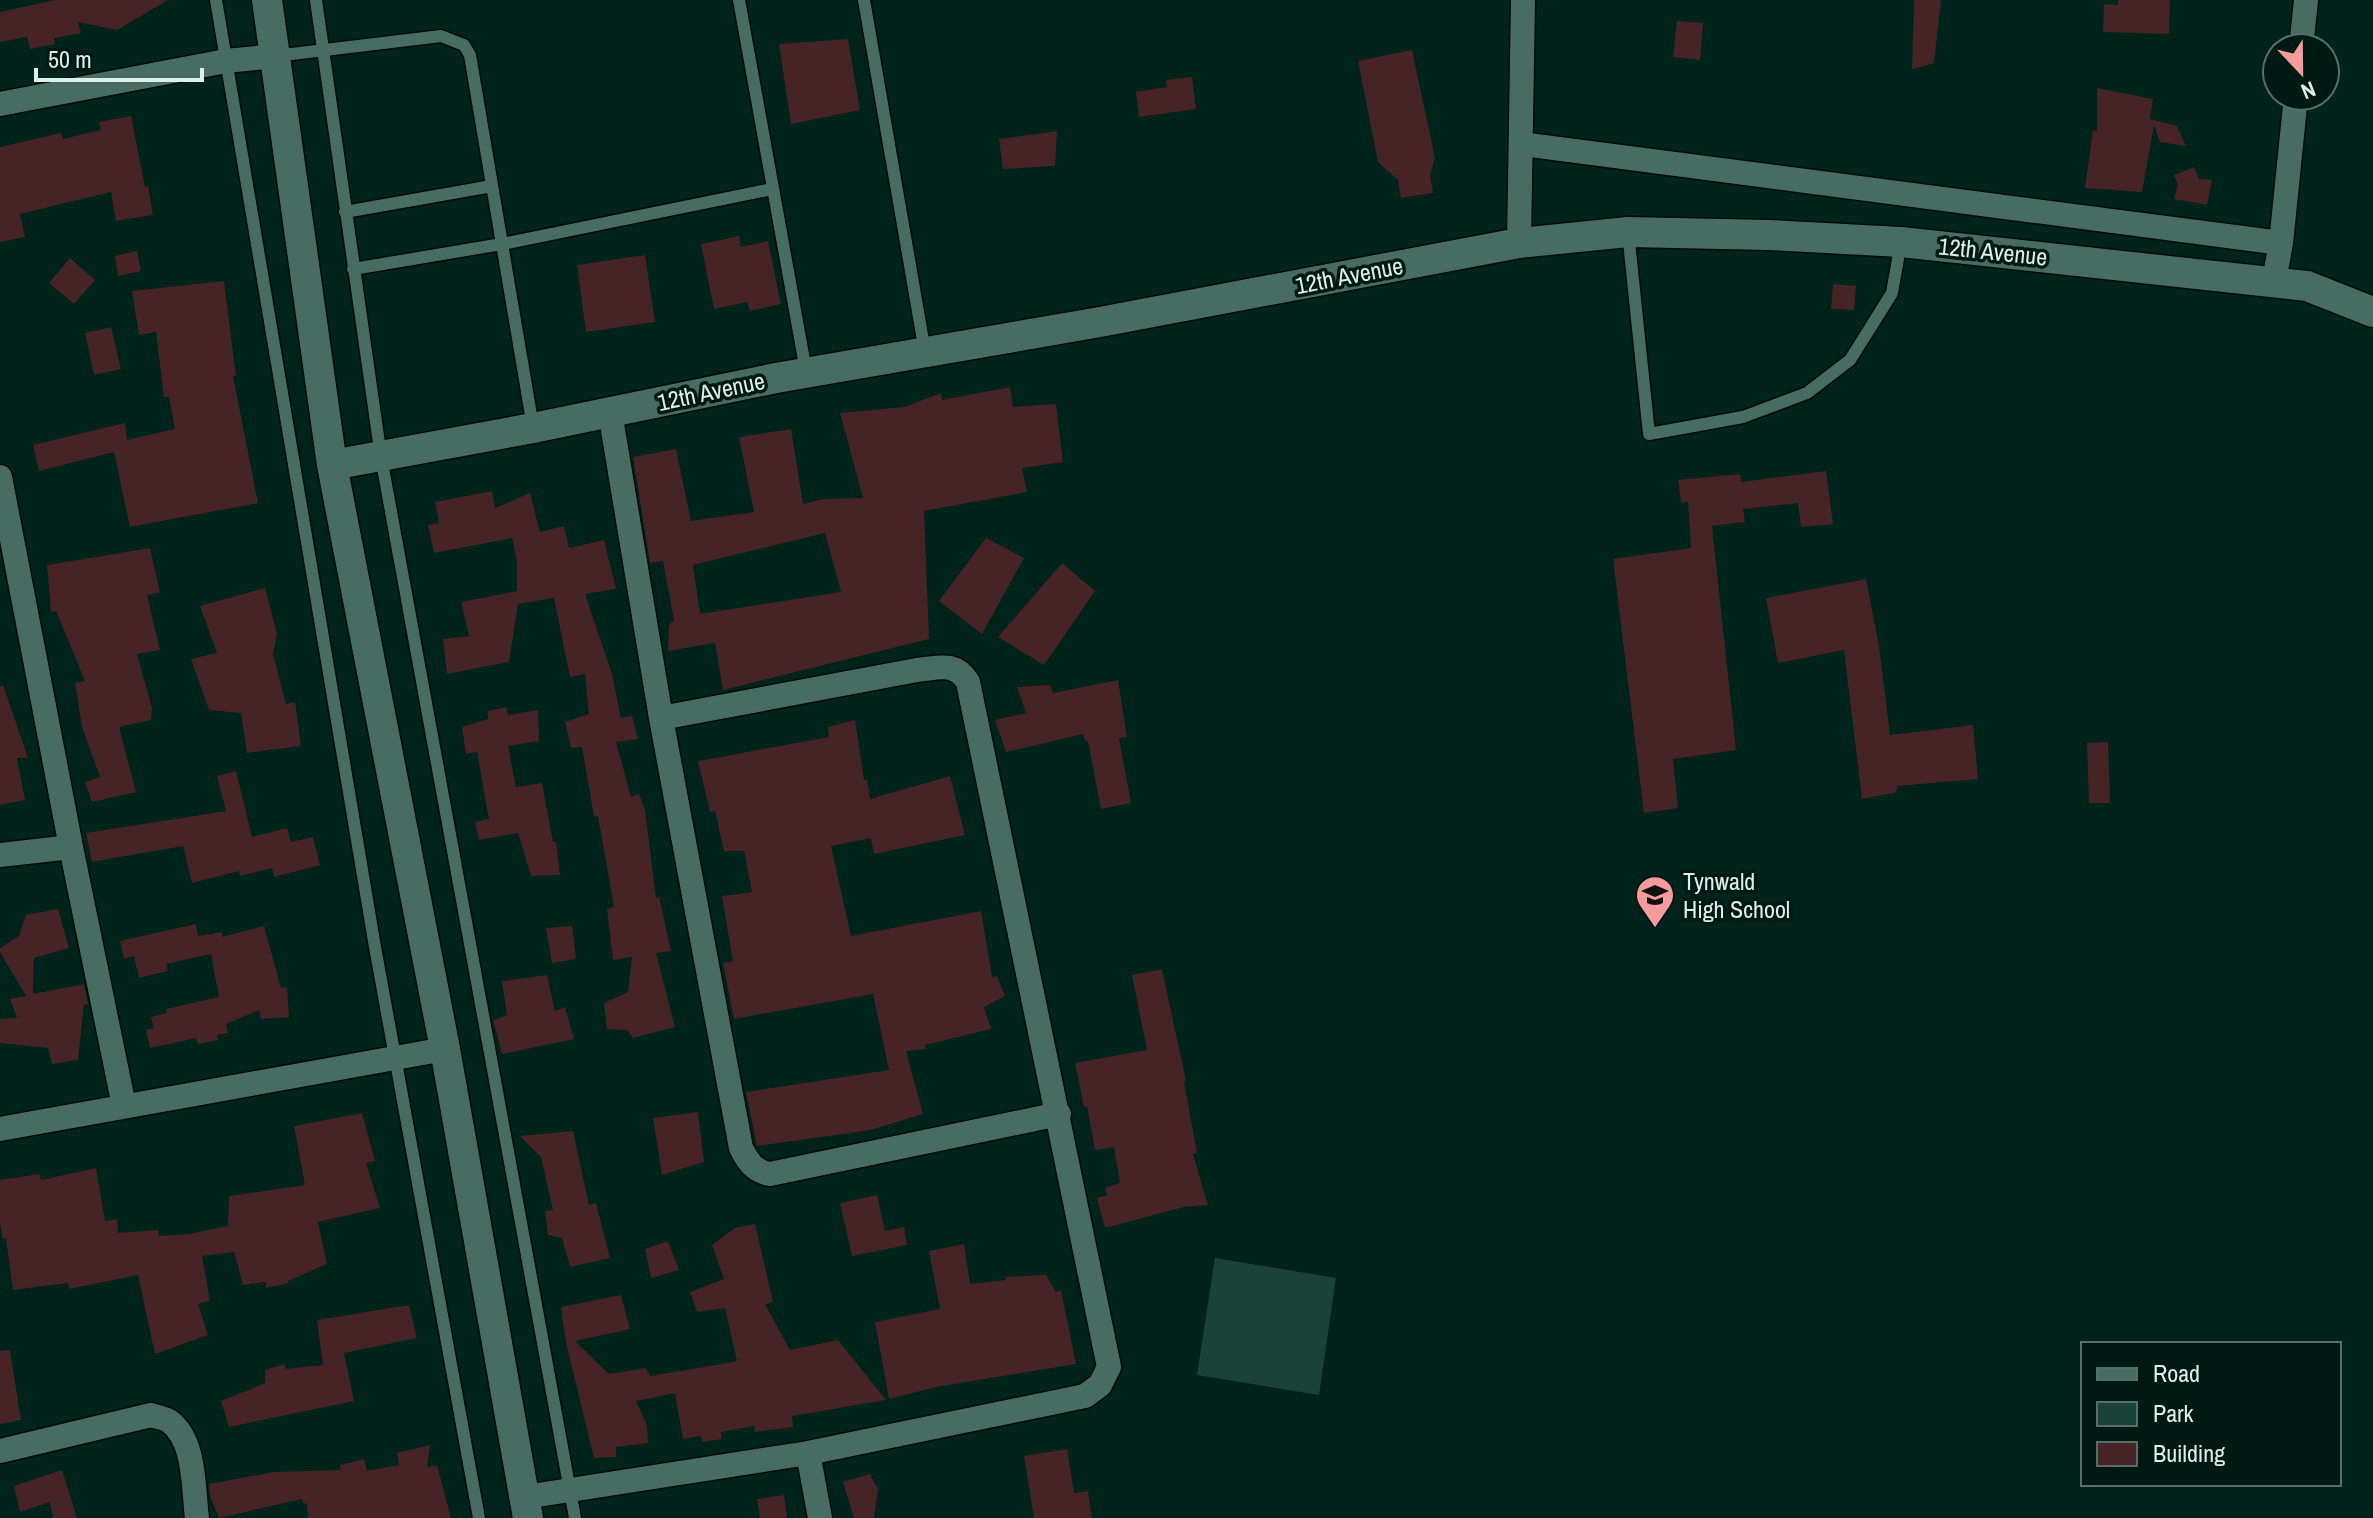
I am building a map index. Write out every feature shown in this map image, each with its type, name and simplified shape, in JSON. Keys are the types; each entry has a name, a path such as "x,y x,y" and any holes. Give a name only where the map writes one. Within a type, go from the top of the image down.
{"street":[{"path":"267,0 332,465 445,1049 526,1508 569,1490 808,1453 1085,1396 1100,1385 1109,1367 1059,1114 968,682 963,673 953,667 917,670 661,718"},
{"path":"1519,243 1523,0"},
{"path":"2303,32 2306,0"},
{"path":"0,104 226,61 275,56"},
{"path":"2274,281 2281,243 2294,112"},
{"path":"1522,144 2281,243"},
{"name":"12th Avenue","path":"332,465 806,373 1100,322 1519,243 1628,232 1901,242 2274,281 2307,286 2373,312"},
{"path":"610,412 661,718 741,1148 752,1166 770,1174 1059,1114"},
{"path":"0,477 124,1106"},
{"path":"0,855 71,847"},
{"path":"0,1129 445,1049"},
{"path":"0,1451 151,1415 168,1420 180,1433 188,1450 197,1518"},
{"path":"808,1453 820,1518"}],"lane":[{"path":"216,0 396,1058 479,1518"},
{"path":"316,0 381,457 575,1518"},
{"path":"739,0 806,373"},
{"path":"864,0 925,352"},
{"path":"275,56 441,36 464,45 470,55 533,428"},
{"path":"345,212 492,186"},
{"path":"353,269 502,244 772,189"},
{"path":"1628,232 1649,434 1743,417 1807,393 1840,368 1850,360 1892,293 1901,242"}],"green space":[{"path":"1215,1258 1336,1278 1319,1395 1197,1375"}],"building":[{"path":"55,0 168,0 117,30 78,22 81,33 54,38 55,44 30,49 27,37 0,42 0,12"},
{"path":"1914,0 1941,0 1934,63 1912,69"},
{"path":"2118,0 2170,0 2169,34 2103,32 2104,4 2118,5"},
{"path":"1677,21 1703,23 1700,60 1673,57"},
{"path":"848,39 860,110 791,124 779,44"},
{"path":"1412,50 1435,158 1430,175 1433,193 1401,198 1398,180 1378,162 1358,61"},
{"path":"1192,77 1196,109 1139,117 1136,92 1167,87 1166,80"},
{"path":"2097,88 2153,99 2150,119 2177,126 2186,146 2160,142 2154,125 2142,192 2085,188 2093,130 2097,131"},
{"path":"131,116 153,215 116,221 111,192 20,214 25,237 0,242 0,147 61,133 63,139 101,130 99,122"},
{"path":"1057,131 1055,166 1003,169 999,139"},
{"path":"2194,167 2199,179 2212,180 2207,205 2174,199 2178,185 2174,175"},
{"path":"739,236 741,247 768,241 781,304 750,311 747,302 714,309 701,244"},
{"path":"137,251 141,271 118,276 115,256"},
{"path":"645,255 655,322 586,332 577,265"},
{"path":"70,258 95,280 74,304 49,283"},
{"path":"224,281 236,376 233,376 258,503 130,527 114,452 39,471 33,445 125,423 127,440 175,429 169,397 164,397 156,332 139,335 132,291"},
{"path":"1833,284 1856,286 1854,310 1831,309"},
{"path":"111,327 121,369 94,375 85,333"},
{"path":"1010,387 1013,407 1056,404 1063,462 1022,468 1027,492 924,511 929,639 723,690 715,643 668,651 669,625 674,620 663,561 650,563 633,457 676,449 691,521 754,512 739,437 791,429 803,504 823,499 863,498 840,413 904,407 941,393 942,400","holes":["825,533 841,592 700,614 693,565"]},
{"path":"1826,471 1833,524 1801,527 1798,503 1743,509 1745,522 1712,526 1736,750 1673,759 1678,808 1644,813 1613,559 1691,548 1688,502 1681,503 1678,480 1740,474 1741,482"},
{"path":"492,491 495,508 530,493 540,532 564,526 569,548 604,540 616,589 585,594 612,674 621,718 632,716 638,739 616,742 631,797 639,794 645,810 656,898 659,897 671,951 656,953 675,1027 633,1038 627,1030 607,1029 604,1003 628,992 632,957 613,960 607,909 614,907 598,816 594,817 582,747 571,748 565,722 589,714 585,674 570,677 554,598 518,604 509,662 447,674 443,639 469,636 461,602 517,591 517,561 512,538 434,553 428,525 439,523 435,502"},
{"path":"986,538 1024,558 982,634 939,601"},
{"path":"150,548 160,593 147,595 160,650 137,654 152,708 151,720 119,727 136,792 92,802 85,782 100,777 82,727 75,683 85,681 56,611 51,612 47,565"},
{"path":"1062,563 1095,591 1044,665 998,637"},
{"path":"1866,579 1879,646 1890,735 1973,725 1978,779 1898,786 1895,793 1862,799 1844,650 1778,663 1766,598"},
{"path":"265,588 277,634 273,654 286,704 295,702 301,746 247,753 241,713 209,710 191,659 217,653 200,606"},
{"path":"1118,680 1127,737 1119,738 1131,803 1101,809 1088,741 1085,741 1083,734 1006,752 995,720 1026,713 1017,687 1050,685 1053,693"},
{"path":"3,685 28,758 17,758 25,800 0,805 0,686"},
{"path":"506,707 508,715 538,710 539,741 508,746 516,787 542,783 553,842 556,842 560,875 531,876 518,833 479,840 475,822 489,819 477,752 466,754 462,727 488,719 488,711"},
{"path":"855,720 870,799 950,776 965,835 874,854 871,838 831,846 851,936 981,911 992,977 997,976 1005,996 984,1007 991,1029 925,1045 926,1049 906,1051 923,1114 871,1130 757,1146 746,1092 889,1070 873,994 734,1019 723,963 733,961 722,896 752,892 744,851 724,851 715,811 710,812 698,761 829,737 828,727"},
{"path":"2108,742 2110,803 2089,803 2087,743"},
{"path":"236,771 252,837 287,828 291,842 313,837 320,865 274,877 272,868 240,876 239,871 192,883 183,846 92,862 86,833 226,811 217,776"},
{"path":"58,909 69,948 34,958 33,994 84,984 88,1004 84,1005 78,1060 52,1064 48,1048 0,1043 0,1019 17,1018 10,999 26,996 0,948 19,936 26,915"},
{"path":"196,924 198,936 222,932 222,937 264,926 281,988 287,987 289,1017 261,1019 259,1010 226,1024 228,1033 217,1035 218,1040 198,1044 196,1038 150,1048 146,1030 154,1028 151,1017 167,1013 166,1009 219,997 211,954 166,964 168,971 139,978 134,956 124,959 120,941"},
{"path":"572,926 576,959 552,963 546,928"},
{"path":"1162,969 1186,1081 1197,1153 1193,1154 1208,1205 1184,1207 1105,1228 1097,1198 1107,1195 1105,1188 1120,1183 1114,1147 1095,1150 1075,1063 1147,1050 1132,975"},
{"path":"547,975 555,1011 565,1007 574,1039 502,1054 493,1020 507,1015 502,981"},
{"path":"698,1112 704,1162 662,1175 653,1118"},
{"path":"362,1113 375,1161 366,1163 380,1208 318,1222 327,1264 288,1283 266,1288 266,1282 243,1285 234,1252 202,1256 210,1301 198,1304 208,1335 155,1354 138,1275 69,1289 68,1283 13,1290 6,1238 3,1239 0,1223 0,1180 39,1174 41,1180 96,1168 105,1221 117,1219 118,1233 158,1230 159,1236 189,1234 228,1226 229,1196 305,1185 294,1126"},
{"path":"573,1131 589,1205 596,1203 610,1258 570,1267 562,1238 548,1235 545,1211 553,1210 541,1157 520,1136"},
{"path":"877,1195 885,1231 904,1227 907,1245 852,1256 840,1203"},
{"path":"755,1224 773,1302 765,1304 790,1350 838,1340 886,1400 792,1416 793,1427 755,1432 754,1426 721,1432 722,1439 702,1442 701,1436 683,1439 675,1393 636,1401 647,1425 648,1443 616,1447 616,1457 594,1458 566,1343 561,1307 621,1295 630,1329 575,1341 609,1374 646,1368 650,1376 737,1361 725,1308 697,1312 690,1292 724,1279 712,1245 735,1228"},
{"path":"668,1241 679,1270 651,1278 645,1249"},
{"path":"964,1244 970,1284 1006,1280 1005,1277 1046,1275 1056,1292 1061,1290 1076,1364 936,1387 889,1399 875,1322 940,1309 929,1251"},
{"path":"409,1305 417,1338 344,1353 354,1401 229,1427 221,1401 265,1383 265,1370 284,1364 286,1369 323,1365 317,1320"},
{"path":"10,1350 21,1420 0,1424 0,1351"},
{"path":"430,1445 427,1467 437,1465 451,1518 308,1518 307,1503 304,1504 302,1499 219,1518 210,1496 209,1484 274,1472 341,1470 340,1465 364,1459 367,1471 399,1465 397,1453"},
{"path":"1067,1449 1074,1493 1088,1491 1092,1518 1034,1518 1024,1456"},
{"path":"62,1470 77,1518 53,1518 50,1502 20,1512 14,1486"},
{"path":"870,1474 878,1489 874,1518 854,1518 843,1482"},
{"path":"784,1495 787,1518 760,1518 757,1499"}],"place":[{"name":"Tynwald High School","path":"1655,929"}]}
